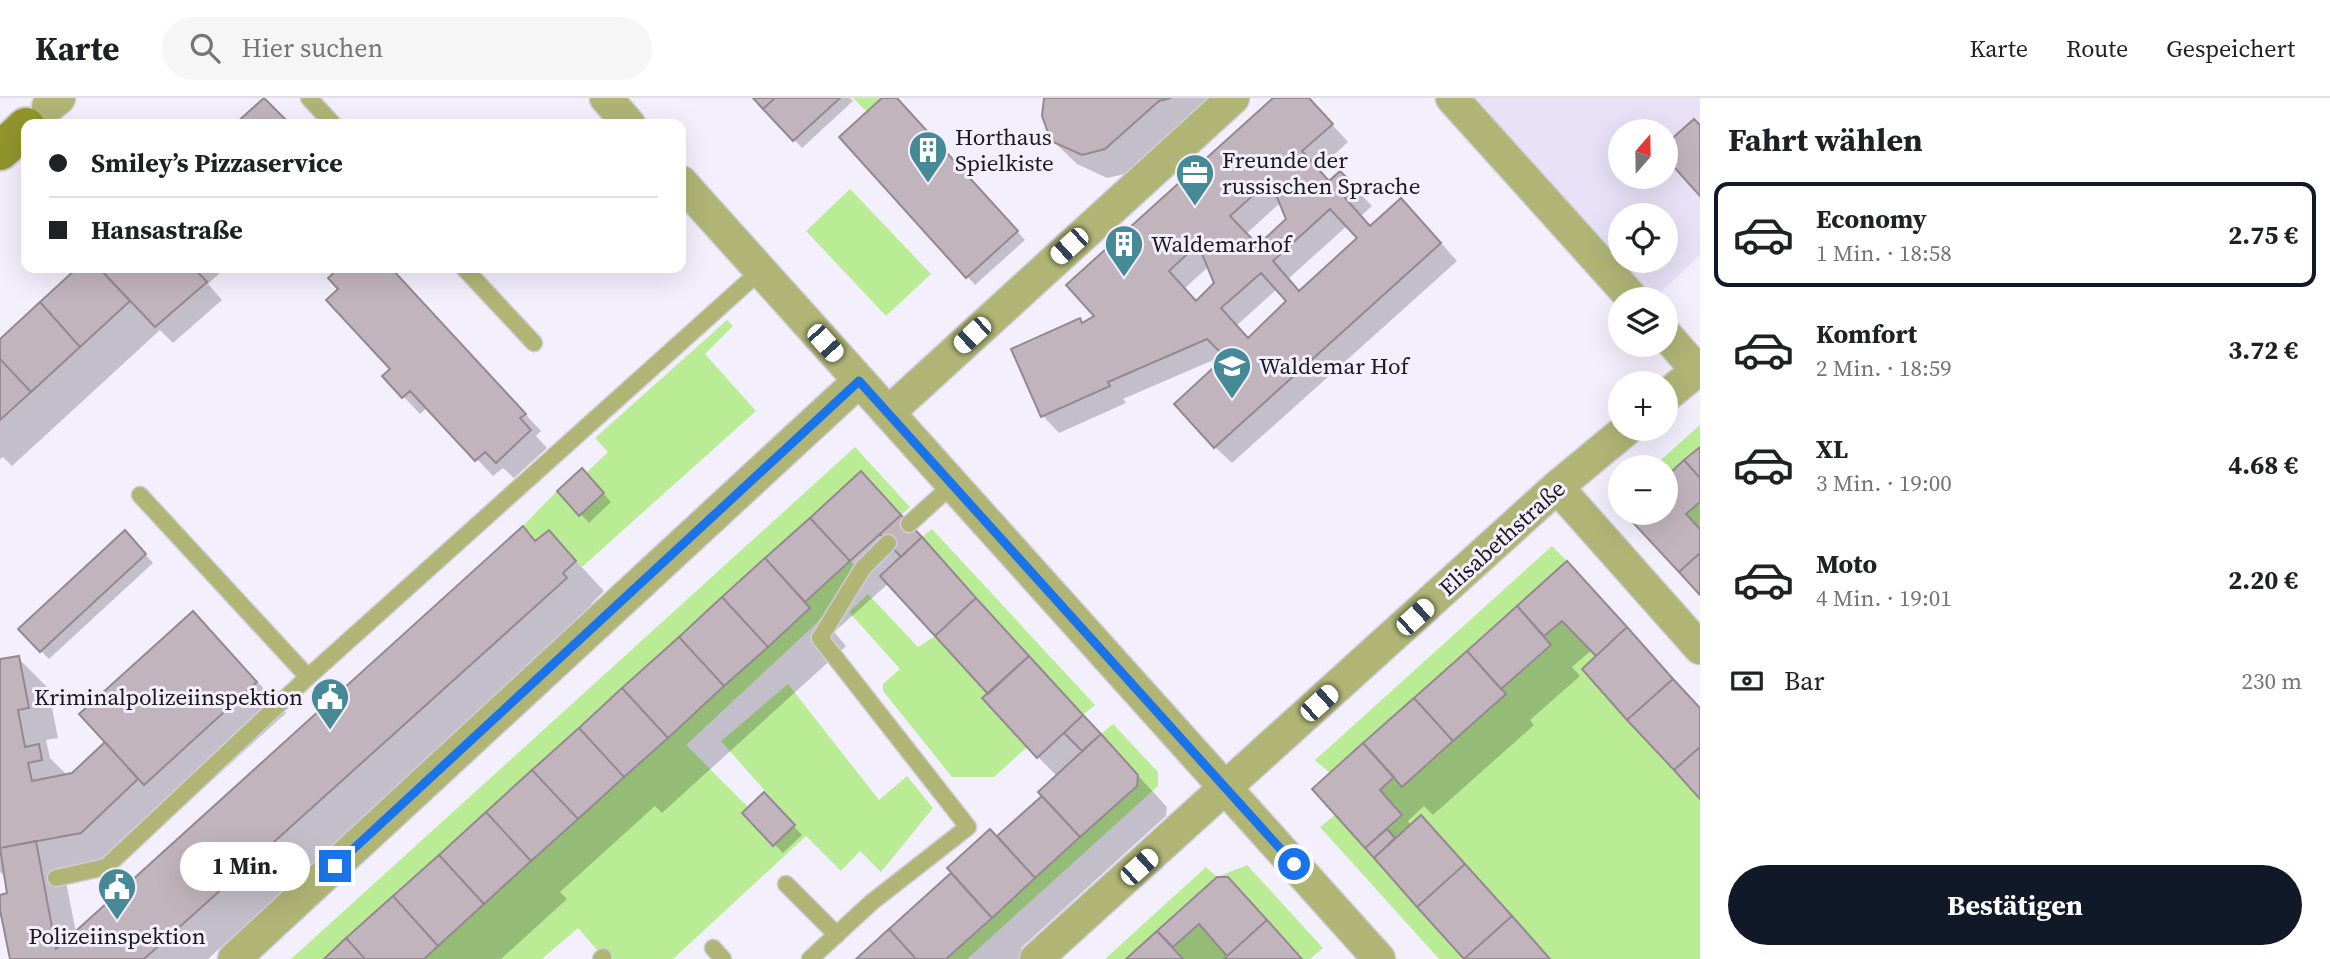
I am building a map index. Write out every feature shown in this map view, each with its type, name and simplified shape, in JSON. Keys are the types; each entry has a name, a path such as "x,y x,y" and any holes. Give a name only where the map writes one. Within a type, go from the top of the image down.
{"street":[{"path":"606,98 625,119"},
{"path":"888,413 1233,98"},
{"path":"1452,98 1622,287"},
{"path":"0,151 21,132"},
{"path":"686,188 1379,959"},
{"path":"1678,347 1699,369 1678,386"},
{"path":"234,959 859,381"},
{"name":"Elisabethstraße","path":"1036,959 1557,488 1613,441"},
{"path":"1557,488 1700,648"}],"lane":[{"path":"309,98 328,119"},
{"path":"56,878 106,867 308,677 760,271"},
{"path":"469,273 534,343"},
{"path":"909,524 952,485"},
{"path":"140,495 308,677"},
{"path":"810,959 872,902 968,827 820,638 863,568 888,543"},
{"path":"786,884 837,935"}],"shaded area":[{"path":"1468,98 1700,98 1700,255 1667,287 1643,287 1630,273 1678,273 1678,203 1608,203 1608,249"}],"green space":[{"path":"853,98 882,98 867,112"},
{"path":"850,189 931,274 886,316 806,231"},
{"path":"727,320 733,326 705,354 756,411 582,567 549,530 535,541 523,526 557,491 579,516 604,493 586,473 608,452 595,438"},
{"path":"1700,425 1700,448 1678,467 1678,455 1666,455"},
{"path":"855,447 910,507 901,515 861,472 324,959 291,959"},
{"path":"1700,502 1700,529 1686,514"},
{"path":"932,529 1095,705 1083,715 922,537"},
{"path":"1552,546 1567,561 1330,773 1315,760"},
{"path":"850,561 856,566 821,619 686,745 748,807 742,813 773,845 795,825 721,741 788,684 879,800 907,776 933,808 881,872 860,851 841,871 806,836 673,959 605,959 578,928 542,959 414,959"},
{"path":"868,594 918,647 935,636 988,694 983,699 1027,747 994,777 952,777 883,691 883,684 900,669 849,612"},
{"path":"1562,621 1596,656 1582,669 1700,799 1700,959 1550,959 1422,816 1395,838 1387,829 1402,815 1380,790 1394,777 1403,786 1505,695 1501,689 1551,646 1544,636"},
{"path":"1113,724 1158,772 1158,786 967,959 946,959 1137,786 1138,775 1101,734"},
{"path":"1335,815 1464,959 1439,959 1320,827"},
{"path":"1247,865 1323,948 1310,959 1302,959 1229,877 1217,877"},
{"path":"1206,867 1217,877 1126,959 1105,959"},
{"path":"1199,924 1227,956 1224,959 1183,959 1173,947"}],"building":[{"path":"264,98 285,119 241,119"},
{"path":"753,98 775,98 763,109"},
{"path":"775,98 840,98 793,141 763,109"},
{"name":"Horthaus Spielkiste","path":"882,98 897,98 1018,231 966,278 839,137"},
{"path":"1044,98 1171,98 1159,101 1105,149 1082,155 1051,141 1042,116"},
{"name":"Waldemarhof","path":"1273,98 1309,98 1333,124 1302,151 1329,181 1340,171 1357,188 1345,198 1370,226 1401,198 1441,243 1214,448 1174,404 1225,357 1207,339 1108,382 1110,386 1041,417 1011,349 1080,318 1082,323 1094,316 1066,285","holes":["1270,180 1286,219 1258,245 1230,216","1330,209 1357,238 1299,291 1273,261","1198,244 1214,283 1196,301 1169,271","1261,273 1286,301 1248,338 1221,308"]},
{"path":"1694,119 1700,125 1700,196 1678,171 1678,133"},
{"path":"72,273 104,273 130,301 80,347 40,302"},
{"path":"104,273 199,273 207,282 155,327"},
{"path":"334,273 396,273 526,414 520,418 531,430 496,463 485,452 475,461 410,391 402,398 382,376 390,369 326,300 338,289 328,278"},
{"path":"40,302 80,347 31,392 0,359 0,339"},
{"path":"0,359 31,392 0,420"},
{"path":"1700,447 1700,478 1684,460"},
{"path":"1684,460 1700,478 1700,502 1686,514 1700,529 1700,553 1679,572 1635,525 1678,525 1678,466"},
{"path":"582,468 604,493 579,516 557,491"},
{"path":"861,471 901,515 850,561 810,518"},
{"path":"901,515 922,537 901,557 880,534"},
{"path":"810,518 850,561 805,602 765,558"},
{"path":"523,526 535,541 549,530 576,561 563,573 567,578 144,959 10,959 0,910 0,895 7,893 0,848 36,841 56,949"},
{"path":"125,530 146,554 40,652 18,629"},
{"path":"922,537 976,598 935,636 880,576"},
{"path":"1700,553 1700,595 1679,572"},
{"path":"765,558 810,608 768,647 722,597"},
{"path":"1567,561 1627,627 1596,656 1562,621 1544,636 1517,606"},
{"path":"722,597 768,647 724,686 679,637"},
{"path":"976,598 1029,656 988,694 935,636"},
{"path":"1517,606 1551,645 1501,689 1467,651"},
{"path":"193,611 257,682 144,785 79,714"},
{"path":"1627,627 1673,679 1627,720 1582,669"},
{"path":"679,637 724,686 668,738 622,688"},
{"path":"1467,651 1506,694 1453,741 1414,698"},
{"path":"19,656 29,708 18,710 25,747 39,744 42,760 28,763 32,781 72,773 105,742 138,779 81,833 0,848 0,659"},
{"path":"1029,656 1083,715 1037,758 982,698"},
{"path":"1673,679 1700,708 1700,747 1674,770 1627,720"},
{"path":"622,688 668,738 624,777 579,728"},
{"path":"1414,698 1453,741 1402,787 1363,743"},
{"path":"1083,715 1101,734 1082,751 1064,733"},
{"path":"579,728 624,777 578,819 532,770"},
{"path":"1101,734 1138,775 1137,786 1080,837 1038,792"},
{"path":"1363,743 1394,777 1380,790 1402,815 1365,848 1312,789"},
{"path":"1700,747 1700,799 1674,770"},
{"path":"532,770 578,819 531,861 486,812"},
{"path":"764,792 795,825 773,846 742,813"},
{"path":"1042,796 1080,837 1035,878 997,836"},
{"path":"486,812 531,861 484,904 439,855"},
{"path":"1421,815 1465,864 1417,907 1374,858"},
{"path":"990,829 1035,878 992,918 947,868"},
{"path":"1387,829 1395,838 1374,858 1365,848"},
{"path":"439,855 484,904 438,946 393,896"},
{"path":"1465,864 1512,916 1464,959 1417,907"},
{"path":"951,873 992,918 946,959 916,959 889,929"},
{"path":"1217,877 1228,877 1267,920 1227,956 1199,924 1173,947 1157,931"},
{"path":"393,896 438,946 424,959 365,959 346,938"},
{"path":"1512,916 1550,959 1464,959"},
{"path":"1267,920 1302,959 1224,959 1227,956"},
{"path":"889,929 916,959 856,959"},
{"path":"1157,931 1183,959 1126,959"},
{"path":"346,938 365,959 324,959"}],"place":[{"name":"Horthaus Spielkiste","path":"928,184"},
{"name":"Freunde der russischen Sprache","path":"1195,207"},
{"name":"Waldemarhof","path":"1124,278"},
{"name":"Waldemar Hof","path":"1232,400"},
{"name":"Kriminalpolizeiinspektion","path":"330,731"},
{"name":"Polizeiinspektion","path":"117,921"}],"route":[{"path":"335,866 859,381 1294,864"}]}
